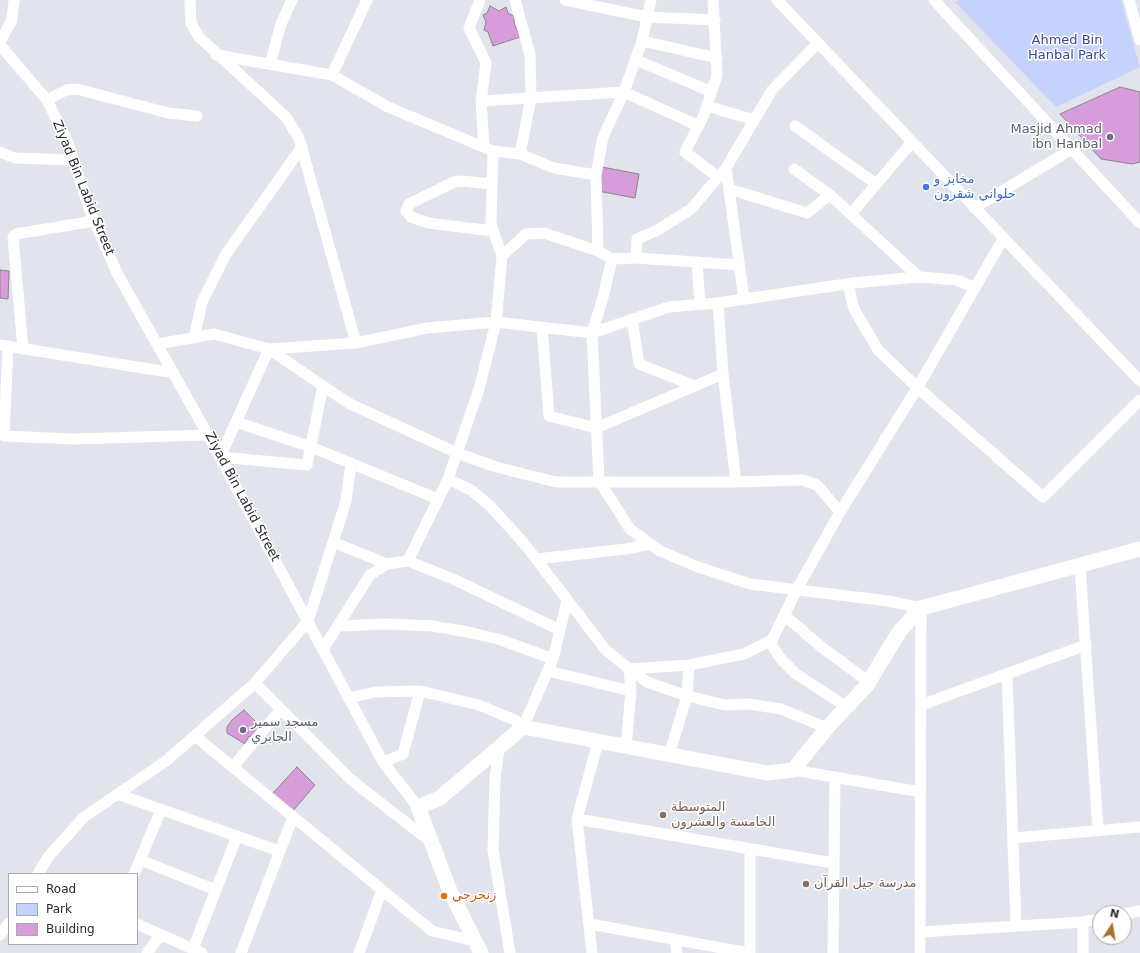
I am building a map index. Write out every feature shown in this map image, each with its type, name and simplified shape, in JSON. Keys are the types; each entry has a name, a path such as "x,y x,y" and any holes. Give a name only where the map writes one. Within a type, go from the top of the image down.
{"street":[{"path":"0,43 12,20 14,0"},
{"path":"190,0 191,23 199,37 216,55 286,117 299,138 356,343"},
{"path":"270,64 281,24 292,0"},
{"path":"332,75 367,0"},
{"path":"408,561 448,479 479,389 496,322 502,256 491,224 492,184 489,149 481,101 486,63 469,28 480,0"},
{"path":"515,0 530,55 531,98 520,154"},
{"path":"565,0 647,17 715,20"},
{"path":"598,251 596,175 603,137 624,92 636,60 642,41 651,0"},
{"path":"713,0 717,76 699,126 685,152 718,177"},
{"path":"777,0 1003,239 1140,381"},
{"path":"934,0 1140,223"},
{"path":"1129,0 1140,37"},
{"path":"642,41 717,58"},
{"name":"Ziyad Bin Labid Street","path":"0,43 47,100 68,143 94,221 117,273 220,457 383,762 418,807 450,891 477,947"},
{"path":"636,258 637,239 658,230 691,209 726,168 772,90 818,43"},
{"path":"216,55 332,75 388,107 489,149 520,154 554,168 596,175"},
{"path":"636,60 712,92"},
{"path":"47,100 66,90 77,90 168,113 196,116"},
{"path":"481,101 624,92 699,126"},
{"path":"707,106 754,120"},
{"path":"795,126 876,184"},
{"path":"851,214 912,142"},
{"path":"194,338 202,302 226,254 302,147"},
{"path":"974,208 1072,149"},
{"path":"0,152 15,158 74,160"},
{"path":"726,168 744,299"},
{"path":"794,169 830,195 919,277"},
{"path":"492,184 460,181 454,182 409,204 406,212 411,217 428,223 493,231"},
{"path":"729,189 807,213 830,195"},
{"path":"23,348 13,237 16,234 94,221"},
{"path":"502,256 526,234 544,233 598,251 612,259 636,258 740,264"},
{"path":"629,669 690,665 744,654 772,640 796,591 840,512 918,387 974,287 1003,239"},
{"path":"612,259 602,301 592,333 599,481 630,529 660,551 698,567 750,584 796,591 888,601 921,608 1140,549"},
{"path":"697,262 700,304"},
{"path":"269,349 356,343 427,328 496,322 592,333 669,307 718,303 848,284 919,277 956,280 974,287"},
{"path":"848,284 854,309 878,350 1043,497 1140,400"},
{"path":"718,303 723,374 736,482"},
{"path":"632,319 639,364 695,386"},
{"path":"542,327 549,416 596,428 723,374"},
{"path":"158,344 214,334 269,349 350,404 457,453 496,467 556,482 736,482 803,480 817,485 840,512"},
{"path":"174,373 4,345 4,436 73,439 208,435"},
{"path":"269,349 220,457 307,465 323,386"},
{"path":"236,422 311,447 438,500"},
{"path":"39,873 48,857 84,817 166,761 256,683 308,621 346,501 351,463"},
{"path":"448,479 471,490 490,506 523,542 605,649 647,682 687,696 725,705 749,704 781,709 827,728"},
{"path":"333,542 387,564"},
{"path":"536,559 626,549 651,544"},
{"path":"323,649 370,575 387,564 408,561 453,579 560,630"},
{"path":"1080,566 1098,830"},
{"path":"418,807 440,798 523,727 553,659 567,600"},
{"path":"793,770 827,728 869,682 899,632 921,608"},
{"path":"920,953 921,608"},
{"path":"784,615 824,649 869,682"},
{"path":"338,626 387,624 432,626 468,632 501,640 553,659"},
{"path":"769,641 781,659 796,674 848,706"},
{"path":"921,705 1086,645"},
{"path":"669,755 687,696 690,665"},
{"path":"626,747 632,691 629,669"},
{"path":"548,670 632,691"},
{"path":"1007,674 1016,926"},
{"path":"256,683 350,779 432,843"},
{"path":"348,698 375,692 420,691 479,705 515,720 523,727 767,774 793,770 921,792"},
{"path":"383,762 403,754 420,691"},
{"path":"232,767 281,709"},
{"path":"195,736 432,931 477,947"},
{"path":"592,953 590,924 577,819 598,742"},
{"path":"499,747 494,800 493,850 510,953"},
{"path":"833,953 835,777"},
{"path":"117,794 279,851"},
{"path":"134,873 161,810"},
{"path":"241,953 293,817"},
{"path":"577,819 833,863"},
{"path":"1013,838 1140,827"},
{"path":"138,924 197,951 216,890 237,836"},
{"path":"590,924 749,953 750,849"},
{"path":"140,860 216,890"},
{"path":"359,953 382,890"},
{"path":"920,932 1092,920"},
{"path":"1083,922 1083,953"},
{"path":"0,934 8,924"},
{"path":"147,953 161,935"},
{"path":"675,940 677,953"}],"green space":[{"name":"Ahmed Bin Hanbal Park","path":"960,0 1121,0 1140,67 1056,107 955,2"}],"building":[{"path":"490,6 499,11 506,7 508,13 515,17 514,23 520,37 493,46 488,32 484,30 486,22 483,15 487,13"},
{"name":"Masjid Ahmad ibn Hanbal","path":"1120,87 1140,92 1140,162 1132,164 1101,159 1060,114"},
{"path":"602,167 639,174 635,198 598,191"},
{"path":"0,270 9,271 8,299 0,298"},
{"name":"مسجد سمير الجابري","path":"244,710 261,727 252,738 249,736 245,744 227,733 227,727 232,720"},
{"path":"297,767 315,785 292,812 272,794"}],"place":[{"name":"Masjid Ahmad ibn Hanbal","path":"1110,137"},
{"name":"مخابز و حلواني شقرون","path":"926,187"},
{"name":"مسجد سمير الجابري","path":"243,730"},
{"name":"المتوسطة الخامسة والعشرون","path":"663,815"},
{"name":"مدرسة جيل القرآن","path":"806,884"},
{"name":"زنجرجي","path":"444,896"}]}
